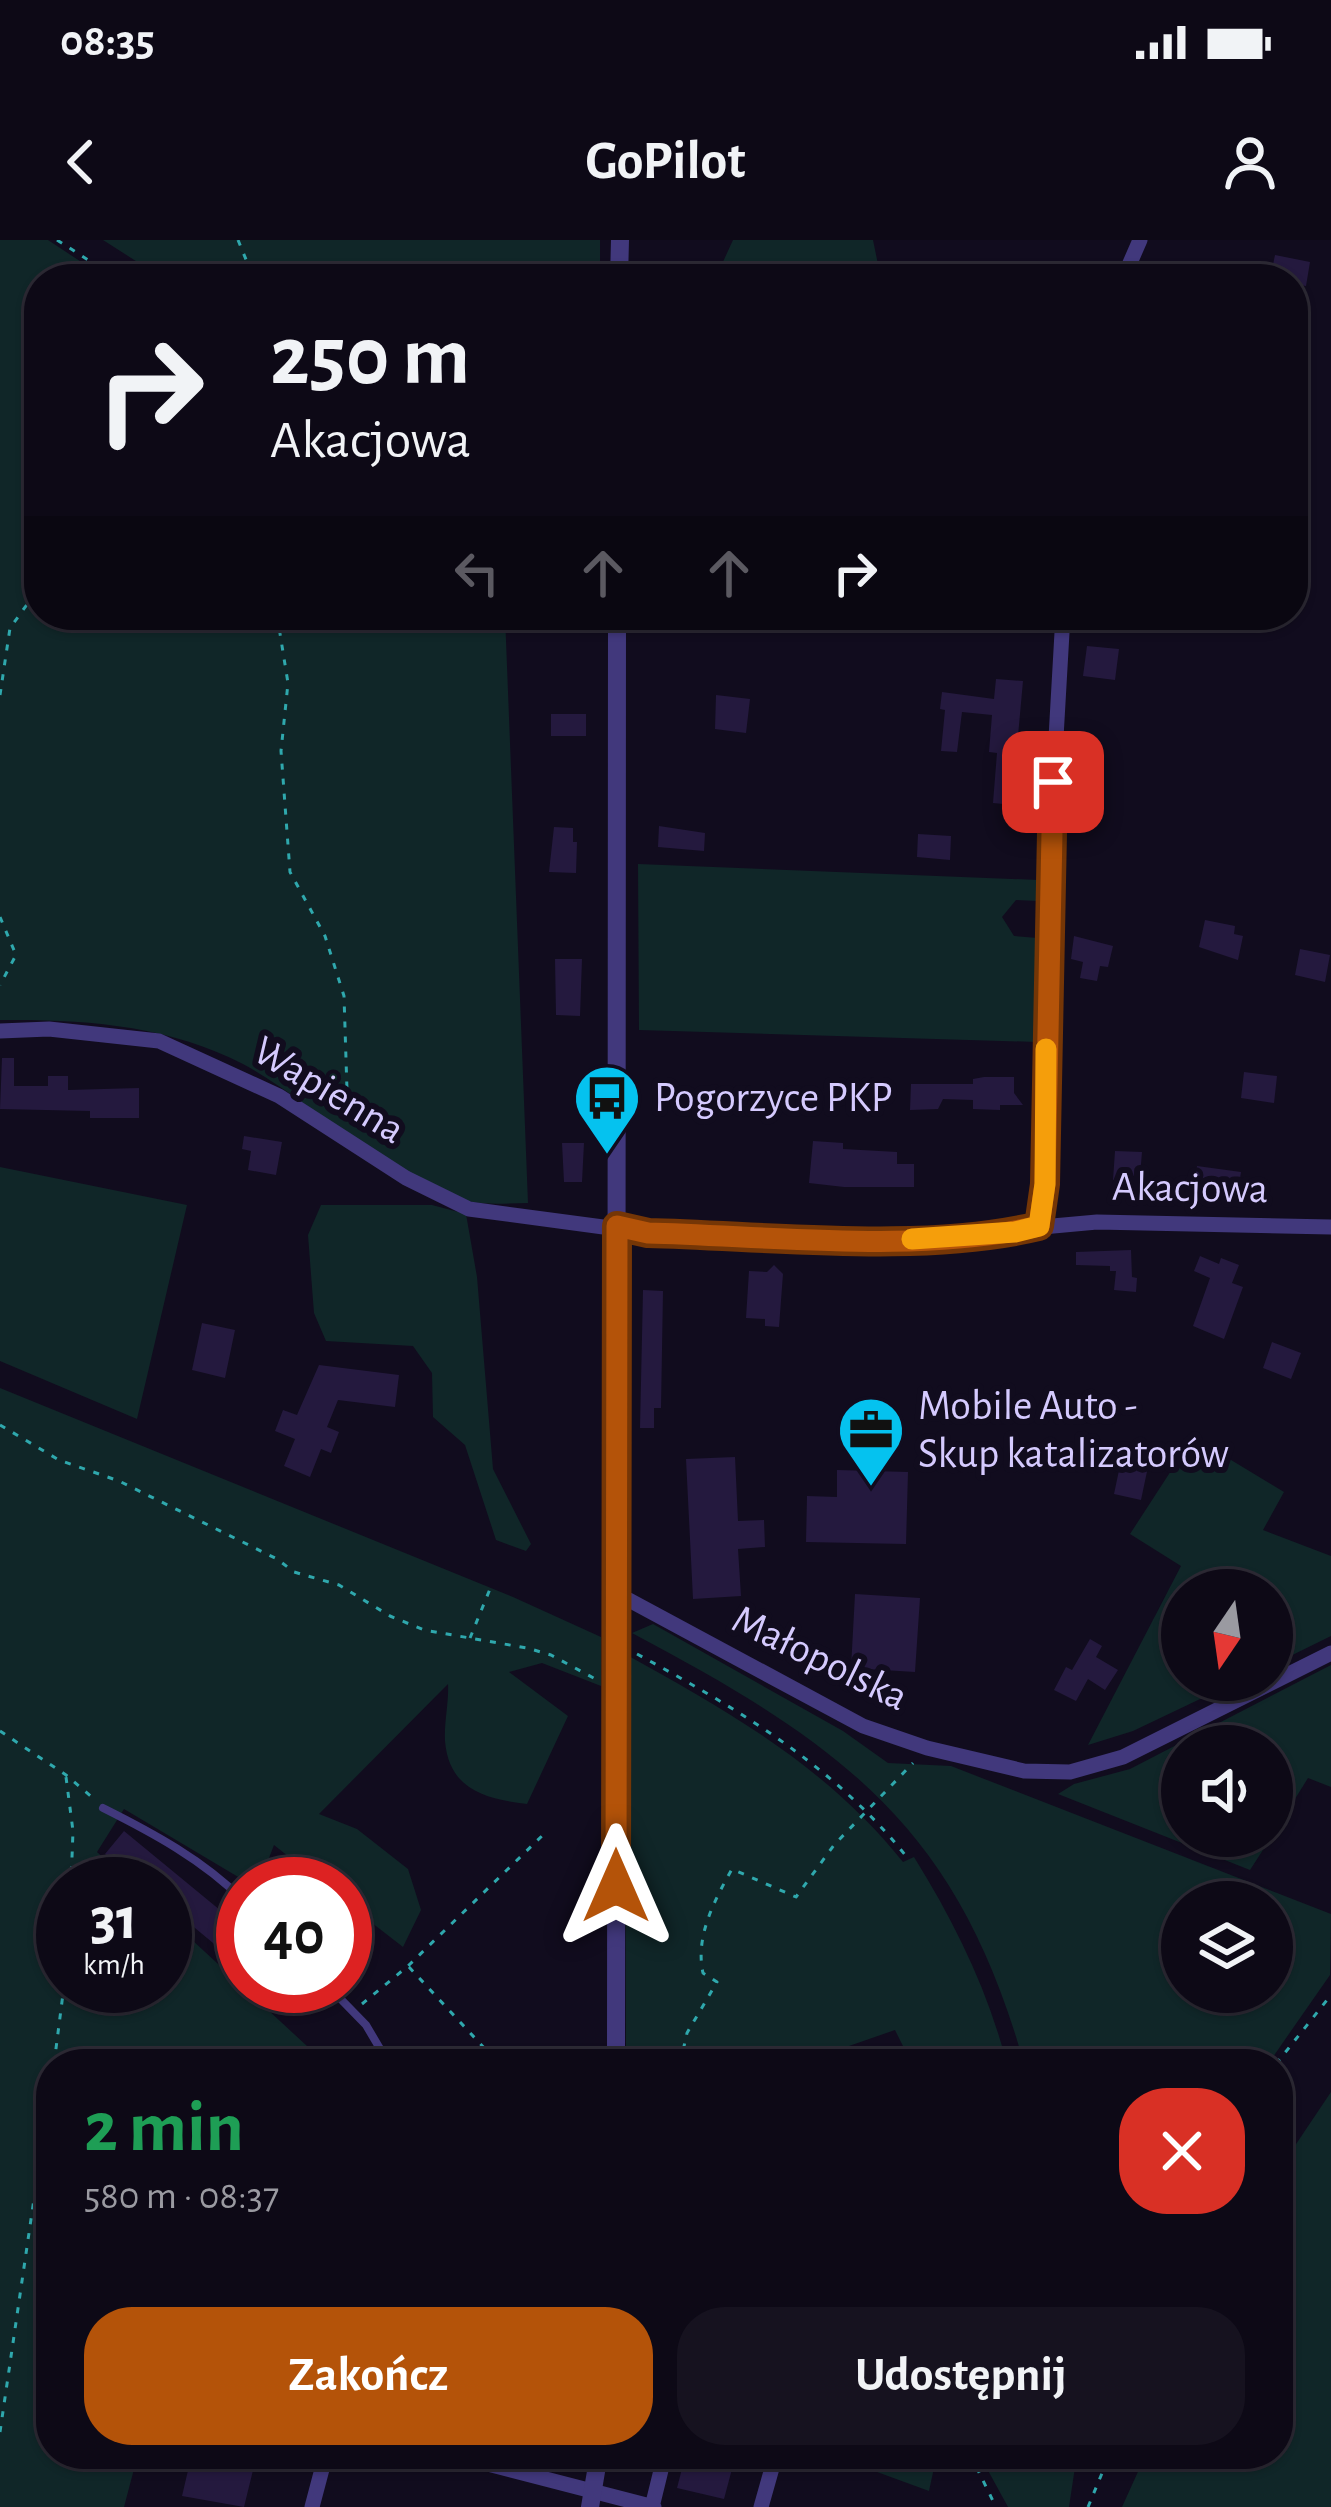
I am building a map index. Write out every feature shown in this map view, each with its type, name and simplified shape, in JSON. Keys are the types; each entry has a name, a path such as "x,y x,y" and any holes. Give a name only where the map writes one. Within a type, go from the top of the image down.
{"street":[{"path":"616,2049 617,630"},
{"path":"1039,1226 1045,1184 1049,854 1062,630"},
{"name":"Wapienna","path":"0,1031 66,1030 158,1041 249,1080 406,1178 470,1208 617,1226"},
{"name":"Akacjowa","path":"617,1226 648,1233 901,1240 1139,1222 1331,1227"},
{"name":"Małopolska","path":"616,1600 629,1600 863,1726 1024,1772 1070,1772 1123,1757 1331,1653"},
{"path":"312,2507 322,2469"},
{"path":"495,2469 591,2500 653,2507 662,2469"},
{"path":"591,2500 596,2469"},
{"path":"761,2507 772,2469"}],"lane":[{"path":"104,1808 161,1837 216,1876"},
{"path":"352,2013 383,2049"}],"path":[{"path":"57,240 95,264"},
{"path":"0,695 10,628 24,609"},
{"path":"279,630 288,683 281,751 290,872 325,936 344,996 348,1140"},
{"path":"0,917 16,955 0,985"},
{"path":"0,1425 59,1460 119,1481 277,1559 294,1572 339,1585 390,1616 424,1630 551,1655 599,1681 615,1684"},
{"path":"469,1640 490,1589"},
{"path":"641,1656 781,1738 867,1811 906,1856"},
{"path":"0,1731 66,1775 104,1808"},
{"path":"683,2049 687,2033 717,1982 703,1973 699,1955 707,1922 732,1869 796,1897 834,1845 927,1748"},
{"path":"66,1775 72,1857"},
{"path":"372,1995 544,1833"},
{"path":"408,1966 486,2049"},
{"path":"1288,2049 1331,1995"},
{"path":"56,2049 61,2013"},
{"path":"0,2432 36,2185"},
{"path":"977,2469 996,2507"},
{"path":"1088,2507 1104,2469"}],"green space":[{"path":"0,240 48,240 84,264 24,264 24,630 506,630 528,1203 480,1203 419,1181 268,1079 214,1051 124,1027 0,1020"},
{"path":"103,240 600,240 600,264 141,264"},
{"path":"733,240 873,240 878,264 722,264"},
{"path":"638,864 1038,880 1038,901 1016,900 1002,917 1014,936 1038,938 1037,1042 639,1030"},
{"path":"0,1167 187,1205 137,1419 0,1361"},
{"path":"321,1205 432,1205 466,1214 477,1277 493,1469 531,1544 526,1551 496,1540 465,1445 433,1417 432,1373 413,1346 326,1341 314,1313 308,1235"},
{"path":"0,1388 601,1637 601,1686 542,1663 509,1672 568,1716 527,1804 484,1795 454,1771 445,1741 448,1684 319,1814 357,1829 408,1869 421,1910 403,1947 372,1923 372,1857 289,1857 274,1845 269,1857 216,1857 216,1864 124,1809 97,1852 102,1857 36,1857 36,2013 192,2013 192,1940 216,1962 216,2013 271,2013 307,2046 36,2049 36,2469 134,2469 124,2507 0,2507"},
{"path":"1193,1437 1284,1492 1263,1530 1331,1556 1331,1636 1293,1655 1293,1569 1179,1569 1130,1534"},
{"path":"1161,1604 1161,1701 1196,1701 1133,1731 1088,1745"},
{"path":"653,1624 843,1731 888,1763 951,1766 1161,1848 1161,1857 1185,1857 1246,1881 1161,1881 1161,2013 1293,2013 1293,1899 1331,1914 1330,1975 1278,2049 1019,2049 997,1982 964,1912 926,1852 882,1801 830,1755 772,1714 632,1633"},
{"path":"625,1654 775,1744 842,1798 903,1862 914,1857 968,1957 1002,2049 904,2049 895,2030 845,2049 626,2049"},
{"path":"1331,1665 1331,1787 1308,1778 1293,1802 1293,1725 1215,1725 1261,1701 1293,1701 1293,1685"},
{"path":"1161,1753 1161,1835 1058,1794 1074,1784 1130,1769"},
{"path":"1217,1857 1258,1857 1250,1870"},
{"path":"1331,2092 1331,2507 1122,2507 1139,2469 1293,2469 1293,2149"},
{"path":"869,2469 934,2469 929,2491"},
{"path":"987,2469 1075,2469 1069,2507 1008,2507"}],"building":[{"path":"1275,255 1310,262 1308,274 1308,264 1273,264"},
{"path":"1087,646 1119,649 1115,680 1083,676"},
{"path":"996,679 1023,681 1014,780 1026,781 1024,806 993,803 997,753 989,752 992,715 962,712 957,752 941,751 942,692 994,699"},
{"path":"716,695 750,699 746,733 715,729"},
{"path":"551,714 586,714 586,736 551,736"},
{"path":"659,826 705,833 704,851 658,847"},
{"path":"554,827 573,828 576,873 549,872"},
{"path":"918,834 951,836 950,860 917,857"},
{"path":"1205,920 1235,926 1234,934 1243,936 1238,960 1199,947"},
{"path":"1074,936 1113,946 1108,967 1100,966 1097,981 1080,978 1083,962 1071,959"},
{"path":"1300,949 1330,955 1325,982 1295,975"},
{"path":"555,959 582,959 580,1016 556,1015"},
{"path":"2,1058 14,1058 14,1086 48,1086 48,1076 68,1076 68,1090 139,1088 139,1118 90,1118 90,1111 0,1109"},
{"path":"1244,1072 1277,1076 1274,1103 1241,1098"},
{"path":"1014,1077 1014,1093 1023,1105 973,1109 973,1100 943,1099 938,1109 910,1110 911,1084 973,1084 973,1079"},
{"path":"244,1136 282,1142 276,1175 248,1170 251,1151 242,1149"},
{"path":"813,1141 843,1143 843,1149 897,1152 897,1164 914,1164 914,1187 809,1183"},
{"path":"562,1143 584,1143 582,1182 564,1182"},
{"path":"1115,1151 1142,1152 1140,1176 1131,1176 1131,1181 1113,1180"},
{"path":"1197,1166 1241,1172 1237,1197 1193,1192"},
{"path":"1131,1250 1136,1292 1114,1290 1116,1271 1110,1271 1110,1266 1076,1265 1076,1252"},
{"path":"1200,1256 1239,1265 1232,1283 1243,1287 1224,1339 1193,1326 1210,1278 1194,1271"},
{"path":"774,1265 783,1274 779,1327 765,1326 765,1319 746,1318 749,1271 767,1272"},
{"path":"643,1290 663,1291 661,1408 654,1408 654,1428 640,1428"},
{"path":"202,1323 235,1330 225,1378 192,1370"},
{"path":"1272,1342 1301,1353 1291,1379 1263,1368"},
{"path":"319,1365 399,1375 395,1407 338,1400 327,1427 339,1432 331,1453 321,1449 310,1477 284,1466 295,1439 275,1431 283,1410 297,1415"},
{"path":"1122,1456 1149,1462 1141,1500 1114,1494"},
{"path":"735,1457 738,1521 764,1520 765,1547 738,1549 741,1596 693,1599 686,1459"},
{"path":"837,1470 908,1472 906,1544 806,1542 807,1496 837,1497"},
{"path":"855,1594 920,1598 915,1672 851,1668"},
{"path":"1090,1639 1102,1646 1096,1657 1118,1670 1105,1690 1088,1679 1076,1701 1054,1690"},
{"path":"124,1831 156,1857 109,1857 105,1854"},
{"path":"192,1887 216,1907 216,1946 192,1926"},
{"path":"188,2469 253,2469 244,2507 182,2496"},
{"path":"682,2469 732,2469 724,2499 677,2488"}],"slow traffic":[{"path":"912,1239 1039,1226 1045,1184 1046,1049"}],"place":[{"name":"Pogorzyce PKP","path":"607,1157"},
{"name":"Mobile Auto - Skup katalizatorów","path":"871,1489"}],"route":[{"path":"616,1886 617,1226 648,1233 901,1240 1039,1226 1045,1184 1053,782"}]}
